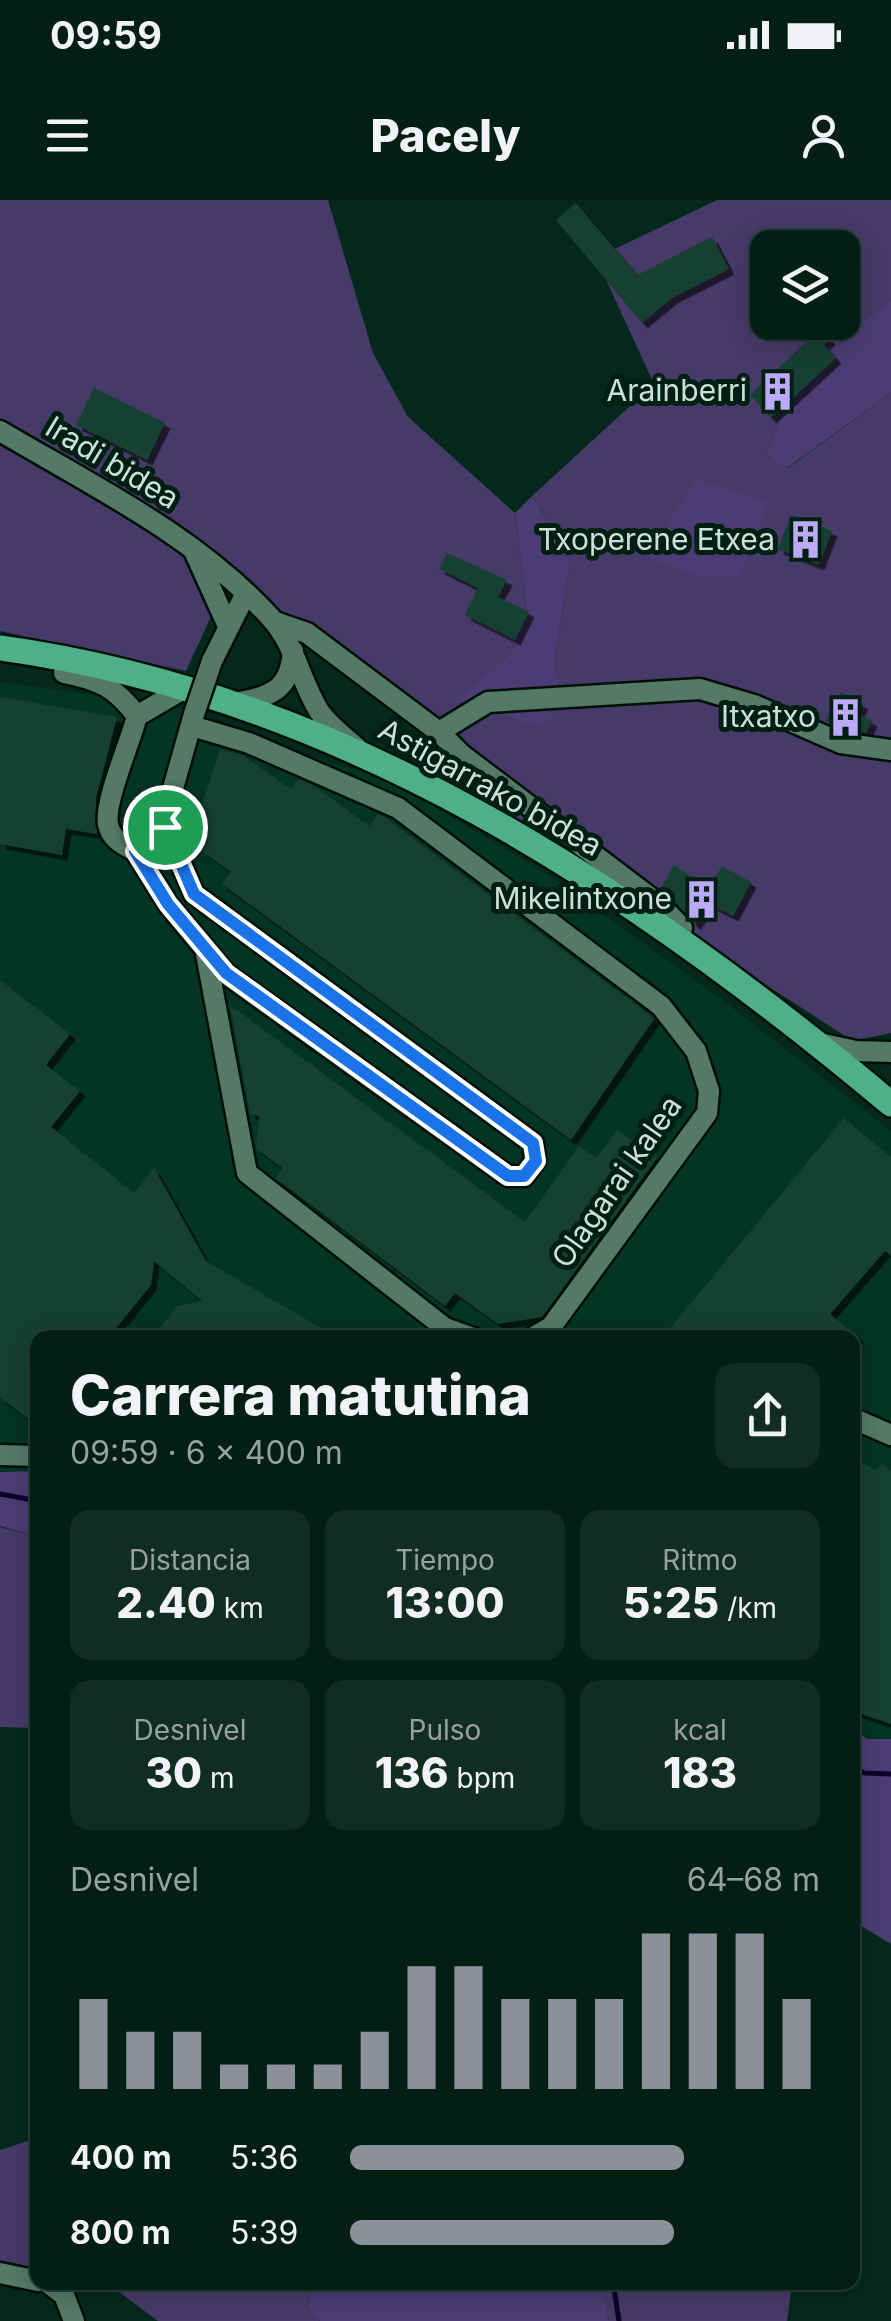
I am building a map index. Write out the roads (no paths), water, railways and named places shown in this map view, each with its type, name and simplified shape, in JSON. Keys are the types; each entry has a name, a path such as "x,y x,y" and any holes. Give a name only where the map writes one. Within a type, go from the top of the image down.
{"main road":[{"name":"Astigarrako bidea","path":"1,648 101,664 187,687 363,752 526,838 678,938 888,1097"}],"street":[{"name":"Iradi bidea","path":"0,431 192,548 275,622"},
{"path":"192,548 227,624"},
{"path":"135,851 156,842 165,827 212,661 227,624 246,593"},
{"path":"275,622 319,710 363,752"},
{"path":"275,622 307,634 660,904 682,928 678,938"},
{"path":"1,648 34,666 103,681 116,689 137,716"},
{"path":"235,703 283,689 293,652"},
{"path":"165,827 184,880 194,894 533,1143 536,1161 524,1176 508,1176 202,949 135,851 116,841 108,822 137,716 164,696 187,687"},
{"path":"438,732 488,702 700,689 754,704 841,743 891,750"},
{"name":"Olagarai kalea","path":"193,720 398,808 661,1006 696,1051 709,1091 707,1113 546,1330"},
{"path":"221,915 202,923 202,949 246,1173 451,1330"},
{"path":"818,1043 856,1051 891,1052"},
{"path":"860,1421 890,1435"},
{"path":"0,1456 30,1456"},
{"path":"0,2272 30,2278"},
{"path":"60,2290 74,2321"}],"waterway":[{"path":"0,1494 30,1500"},
{"path":"860,1770 891,1774"},
{"path":"614,2290 619,2321"}],"place":[{"name":"Arainberri","path":"777,391"},
{"name":"Txoperene Etxea","path":"805,540"},
{"name":"Itxatxo","path":"846,717"},
{"name":"Mikelintxone","path":"702,899"}]}
